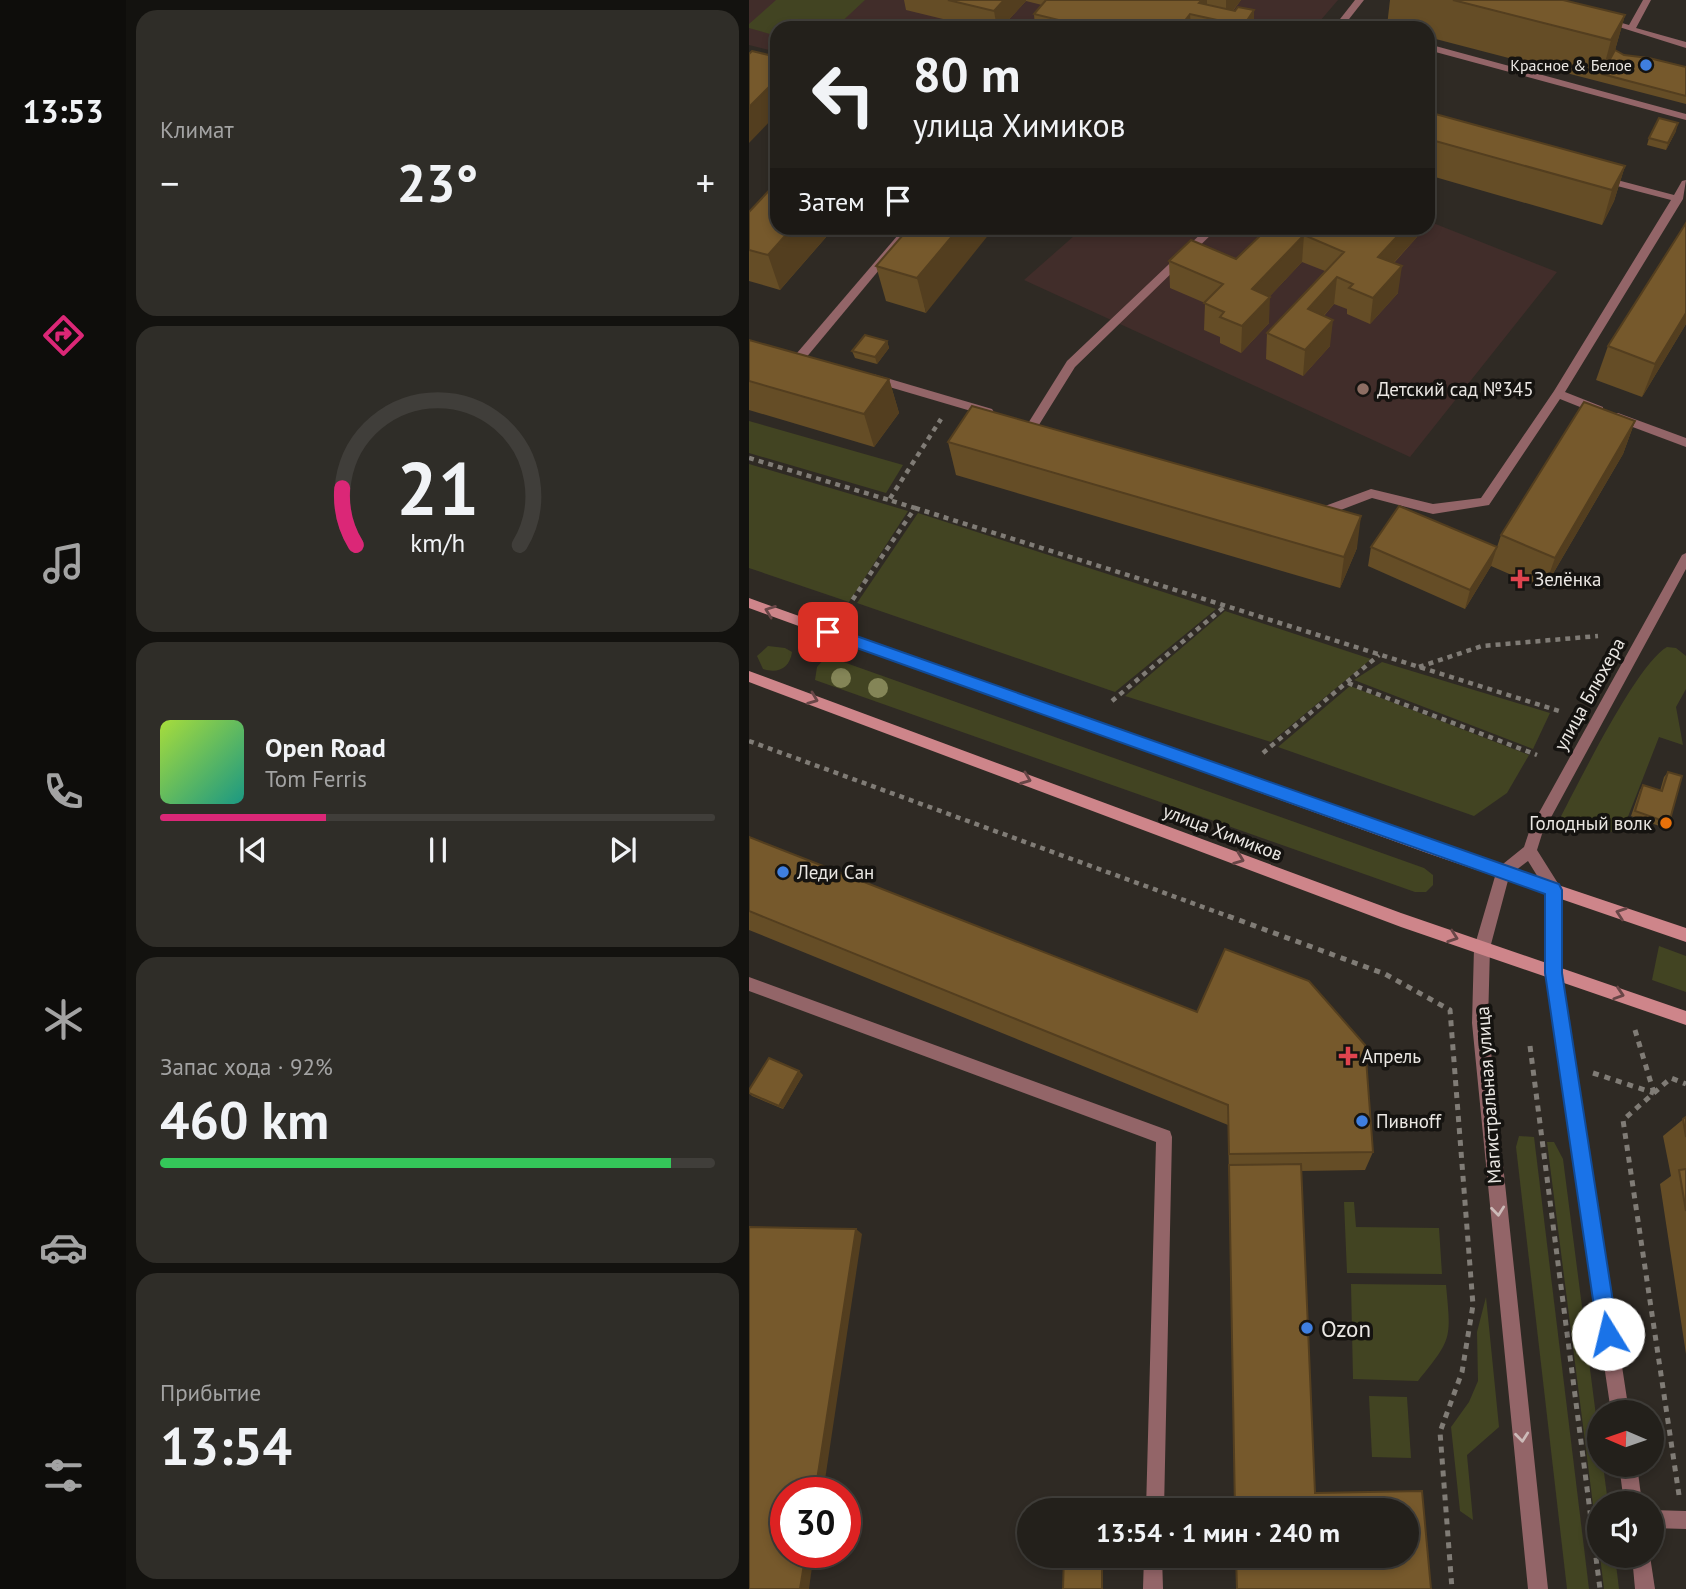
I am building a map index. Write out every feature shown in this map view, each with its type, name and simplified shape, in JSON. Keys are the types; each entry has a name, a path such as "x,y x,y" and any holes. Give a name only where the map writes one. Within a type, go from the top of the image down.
{"main road":[{"path":"749,603 1503,873 1686,935"},
{"name":"улица Химиков","path":"749,676 1401,920 1686,1018"}],"street":[{"path":"1345,21 1360,0"},
{"path":"1631,29 1647,0"},
{"path":"1591,18 1686,45"},
{"path":"1435,49 1686,117"},
{"path":"1586,174 1678,199"},
{"path":"1298,503 1325,511 1371,494 1433,509 1485,502 1558,394 1686,183"},
{"path":"801,356 903,235"},
{"path":"1033,425 1071,364 1206,235"},
{"path":"788,353 814,360"},
{"path":"865,375 1006,417"},
{"path":"1558,394 1686,443"},
{"path":"1019,421 1046,429"},
{"name":"улица Блюхера","path":"1530,851 1535,833 1686,558"},
{"path":"1503,873 1530,851 1553,890 1554,973 1618,1400"},
{"name":"Магистральная улица","path":"1503,873 1482,948 1480,1023 1538,1589"},
{"path":"749,984 1164,1137 1155,1498"},
{"path":"1664,1519 1684,1520"},
{"path":"1153,1568 1153,1589"},
{"path":"1642,1568 1645,1589"}],"path":[{"path":"889,500 953,401"},
{"path":"749,458 1559,712"},
{"path":"847,608 915,508"},
{"path":"1112,701 1224,606"},
{"path":"1419,667 1482,646 1598,636"},
{"path":"1263,753 1379,655"},
{"path":"1348,682 1537,755"},
{"path":"749,741 1385,974 1450,1010 1473,1305 1462,1372 1440,1432 1452,1589"},
{"path":"1635,1030 1654,1093"},
{"path":"1530,1046 1600,1589"},
{"path":"1592,1073 1654,1093"},
{"path":"1684,1520 1623,1120 1671,1078 1686,1084"}],"shaded area":[{"path":"749,0 1338,0 1320,21 770,21 770,50 749,45"},
{"name":"Детский сад №345","path":"1435,224 1557,272 1410,457 1024,280 1075,235 1435,235"}],"green space":[{"path":"776,0 865,0 842,21 770,21 770,34 749,28 749,24"},
{"path":"749,421 903,465 886,493 749,453"},
{"path":"749,464 908,511 849,602 749,568"},
{"path":"918,513 1216,609 1115,692 857,603"},
{"path":"1225,611 1371,659 1271,742 1125,696"},
{"path":"768,646 785,648 792,652 786,666 778,670 763,669 757,656"},
{"path":"1667,647 1676,648 1686,656 1686,689 1676,707 1683,745 1659,737 1622,832 1554,830 1623,702 1654,658"},
{"path":"825,658 832,658 1424,868 1433,875 1433,885 1426,892 1415,892 815,680 817,667"},
{"path":"1382,662 1550,713 1533,749 1354,680"},
{"path":"1350,686 1529,755 1507,793 1474,816 1278,747"},
{"path":"1659,946 1686,956 1686,992 1652,980"},
{"path":"1519,1136 1534,1137 1589,1589 1567,1589 1516,1147"},
{"path":"1547,1142 1554,1142 1563,1159 1594,1400 1587,1400 1587,1457"},
{"path":"1344,1202 1354,1202 1356,1227 1439,1228 1442,1274 1347,1273"},
{"path":"1351,1284 1446,1285 1449,1317 1447,1337 1444,1346 1418,1381 1353,1379"},
{"path":"1486,1297 1499,1427 1467,1455 1473,1520 1460,1511 1451,1427 1469,1402 1478,1381 1477,1332"},
{"path":"1369,1396 1407,1397 1411,1458 1372,1457"},
{"path":"1589,1477 1605,1477 1606,1491 1591,1491"},
{"path":"1601,1568 1616,1568 1619,1589 1604,1589"}],"building":[{"path":"948,0 1004,0 994,11"},
{"path":"1046,0 1202,0 1199,3 1235,11 1238,7 1254,10 1247,21 1222,21 1190,14 1185,21 1062,21 1034,14"},
{"path":"1453,0 1563,0 1625,15 1611,40"},
{"path":"1615,50 1624,55 1686,67 1686,96 1602,74"},
{"path":"752,51 770,55 770,86 749,107 749,54"},
{"path":"1435,114 1625,166 1612,190 1435,141"},
{"path":"1659,118 1678,123 1668,143 1649,138"},
{"path":"770,190 770,235 786,235 768,255 749,250 749,212"},
{"path":"1686,223 1686,313 1655,364 1608,346"},
{"path":"903,235 953,235 917,278 876,266"},
{"path":"1261,235 1304,235 1252,289 1270,297 1242,326 1220,317 1224,312 1204,303 1223,284 1169,261 1191,240 1236,259"},
{"path":"1304,235 1398,235 1378,257 1402,266 1373,298 1349,288 1353,284 1337,277 1308,309 1333,320 1305,350 1267,333 1344,252"},
{"path":"865,335 887,341 875,357 852,351"},
{"path":"749,340 889,379 864,414 749,381"},
{"path":"1584,402 1635,421 1555,558 1501,535"},
{"path":"972,406 1361,516 1344,557 948,442"},
{"path":"1399,506 1497,547 1470,590 1371,547"},
{"path":"1668,772 1682,776 1669,823 1635,811 1643,785 1662,791"},
{"path":"749,837 1197,1012 1225,949 1309,981 1365,1045 1373,1152 1229,1154 1228,1105 749,911"},
{"path":"769,1058 799,1071 779,1106 749,1093"},
{"path":"1301,1164 1315,1493 1422,1491 1431,1589 1237,1589 1236,1568 1419,1568 1419,1498 1235,1498 1229,1165"},
{"path":"1686,1169 1686,1211 1679,1170"},
{"path":"749,1227 856,1229 817,1477 770,1477 770,1568 803,1568 800,1589 749,1589"},
{"path":"1064,1568 1102,1568 1102,1589 1063,1589"}],"place":[{"name":"Красное & Белое","path":"1646,65"},
{"name":"Детский сад №345","path":"1363,389"},
{"name":"Зелёнка","path":"1520,579"},
{"name":"Голодный волк","path":"1666,823"},
{"name":"Леди Сан","path":"783,872"},
{"name":"Апрель","path":"1348,1056"},
{"name":"Пивноff","path":"1362,1121"},
{"name":"Ozon","path":"1307,1328"}],"route":[{"path":"828,632 1553,890 1554,973 1608,1334"}]}
